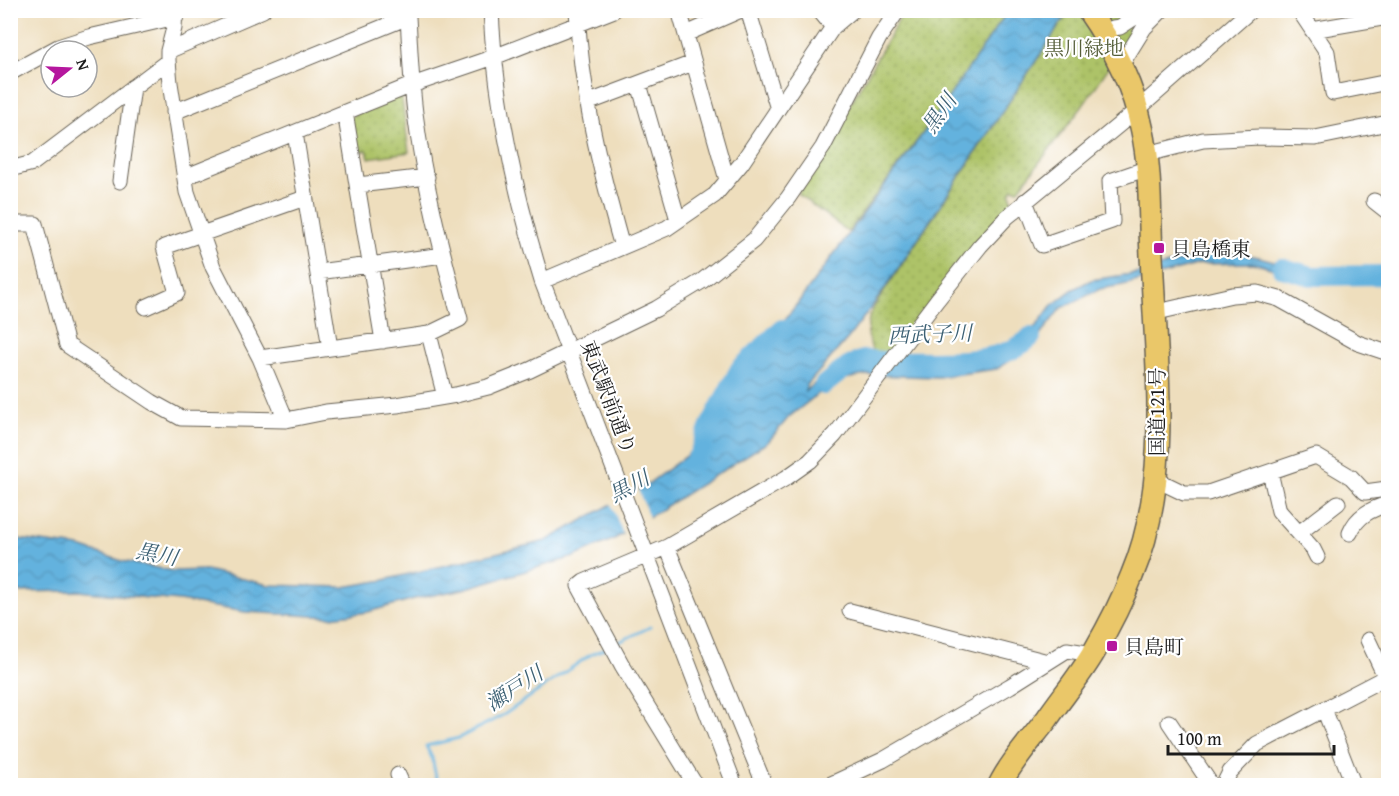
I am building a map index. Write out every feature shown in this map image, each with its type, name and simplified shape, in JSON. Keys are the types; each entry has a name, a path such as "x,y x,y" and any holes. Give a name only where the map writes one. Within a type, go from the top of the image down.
{"highway":[{"name":"国道121号","path":"999,786 1093,654 1133,574 1146,532 1155,479 1158,435 1147,161 1137,110 1120,62 1088,10"}],"street":[{"path":"10,169 33,163 134,87 168,56 263,10"},
{"name":"東武駅前通り","path":"491,10 494,57 502,117 523,219 542,281 735,786"},
{"path":"185,177 412,85 494,57 578,18 614,10"},
{"path":"679,10 727,180"},
{"path":"686,34 741,10"},
{"path":"748,10 778,109"},
{"path":"819,10 833,27"},
{"path":"542,281 667,228 715,195 741,164 833,27 853,10"},
{"path":"10,224 35,224 67,345 152,402 181,418 286,420 326,412 397,405 488,387 571,356 621,328 688,290 742,251 764,231 822,147 878,40 898,10"},
{"path":"696,786 622,665 579,586 646,553 667,548 786,478 810,461 835,435 937,300 980,246 1007,217 1137,110 1251,10"},
{"path":"1299,10 1327,52 1333,93 1389,82"},
{"path":"1120,62 1156,11"},
{"path":"1113,28 1156,11"},
{"path":"10,73 50,51 89,37 176,14 168,56 174,112 187,192 213,267 260,358 286,420"},
{"path":"174,112 408,14 412,85 427,177 443,255 460,319 429,334 260,358"},
{"path":"1312,30 1389,17"},
{"path":"578,18 587,102 600,170 622,247"},
{"path":"587,102 693,63"},
{"path":"639,84 678,220"},
{"path":"120,181 134,87"},
{"path":"345,112 383,340"},
{"path":"1025,201 1041,245 1112,221 1110,181 1147,161 1203,140 1259,137 1315,138 1389,123"},
{"path":"295,133 330,348"},
{"path":"358,185 427,177"},
{"path":"146,307 177,293 164,247 305,198"},
{"path":"1374,201 1389,212"},
{"path":"318,272 443,255"},
{"path":"1154,313 1232,295 1257,293 1279,300 1358,343 1389,353"},
{"path":"429,334 445,397"},
{"path":"1155,479 1184,493 1208,492 1316,456 1351,477 1365,492 1387,489 1389,491"},
{"path":"1270,472 1279,511 1313,549 1317,557"},
{"path":"1299,533 1338,503"},
{"path":"1350,533 1354,523 1371,509 1389,504"},
{"path":"667,548 765,786"},
{"path":"850,611 1048,662"},
{"path":"1223,786 1230,772 1257,744 1387,677 1368,640"},
{"path":"827,786 883,760 1067,650 1093,654"},
{"path":"1324,709 1354,786"},
{"path":"1169,722 1212,786"}],"green space":[{"name":"黒川緑地","path":"904,11 1008,11 935,117 848,232 798,194"},
{"name":"黒川緑地","path":"1069,11 1155,11 1137,25 1082,107 1018,190 1013,188 1010,193 1012,200 887,359 877,358 868,335 868,322 872,310"},
{"path":"401,93 409,152 369,158 367,150 357,153 350,120 355,112"}],"water":[{"path":"1008,11 1069,11 884,290 804,392 823,377 865,364 910,367 992,362 1003,356 1038,324 1051,306 1072,290 1091,280 1138,273 1199,256 1233,253 1259,257 1304,269 1382,269 1388,271 1388,280 1372,274 1301,275 1253,263 1200,264 1100,289 1060,309 1039,337 1016,357 997,369 938,377 867,375 832,383 789,417 768,442 616,538 574,557 463,589 414,599 368,612 331,617 245,612 179,601 79,591 11,592 11,538 80,547 122,561 173,571 206,570 269,585 344,587 384,580 546,541 649,483 707,440 744,372 935,117"}],"pier":[{"path":"637,487 650,520 624,537 610,501"}],"waterway":[{"name":"西武子川","path":"1282,268 1312,276 1382,275 1388,279"},
{"name":"黒川","path":"692,465 740,369 782,329"},
{"name":"西武子川","path":"824,385 848,367 864,360 943,361 982,358 1001,354 1031,337"},
{"name":"瀬戸川","path":"617,643 650,627"},
{"name":"瀬戸川","path":"438,786 432,758 426,746 459,738 505,714 590,655 608,647"}],"place":[{"name":"貝島橋東","path":"1159,248"},
{"name":"貝島町","path":"1112,646"}]}
